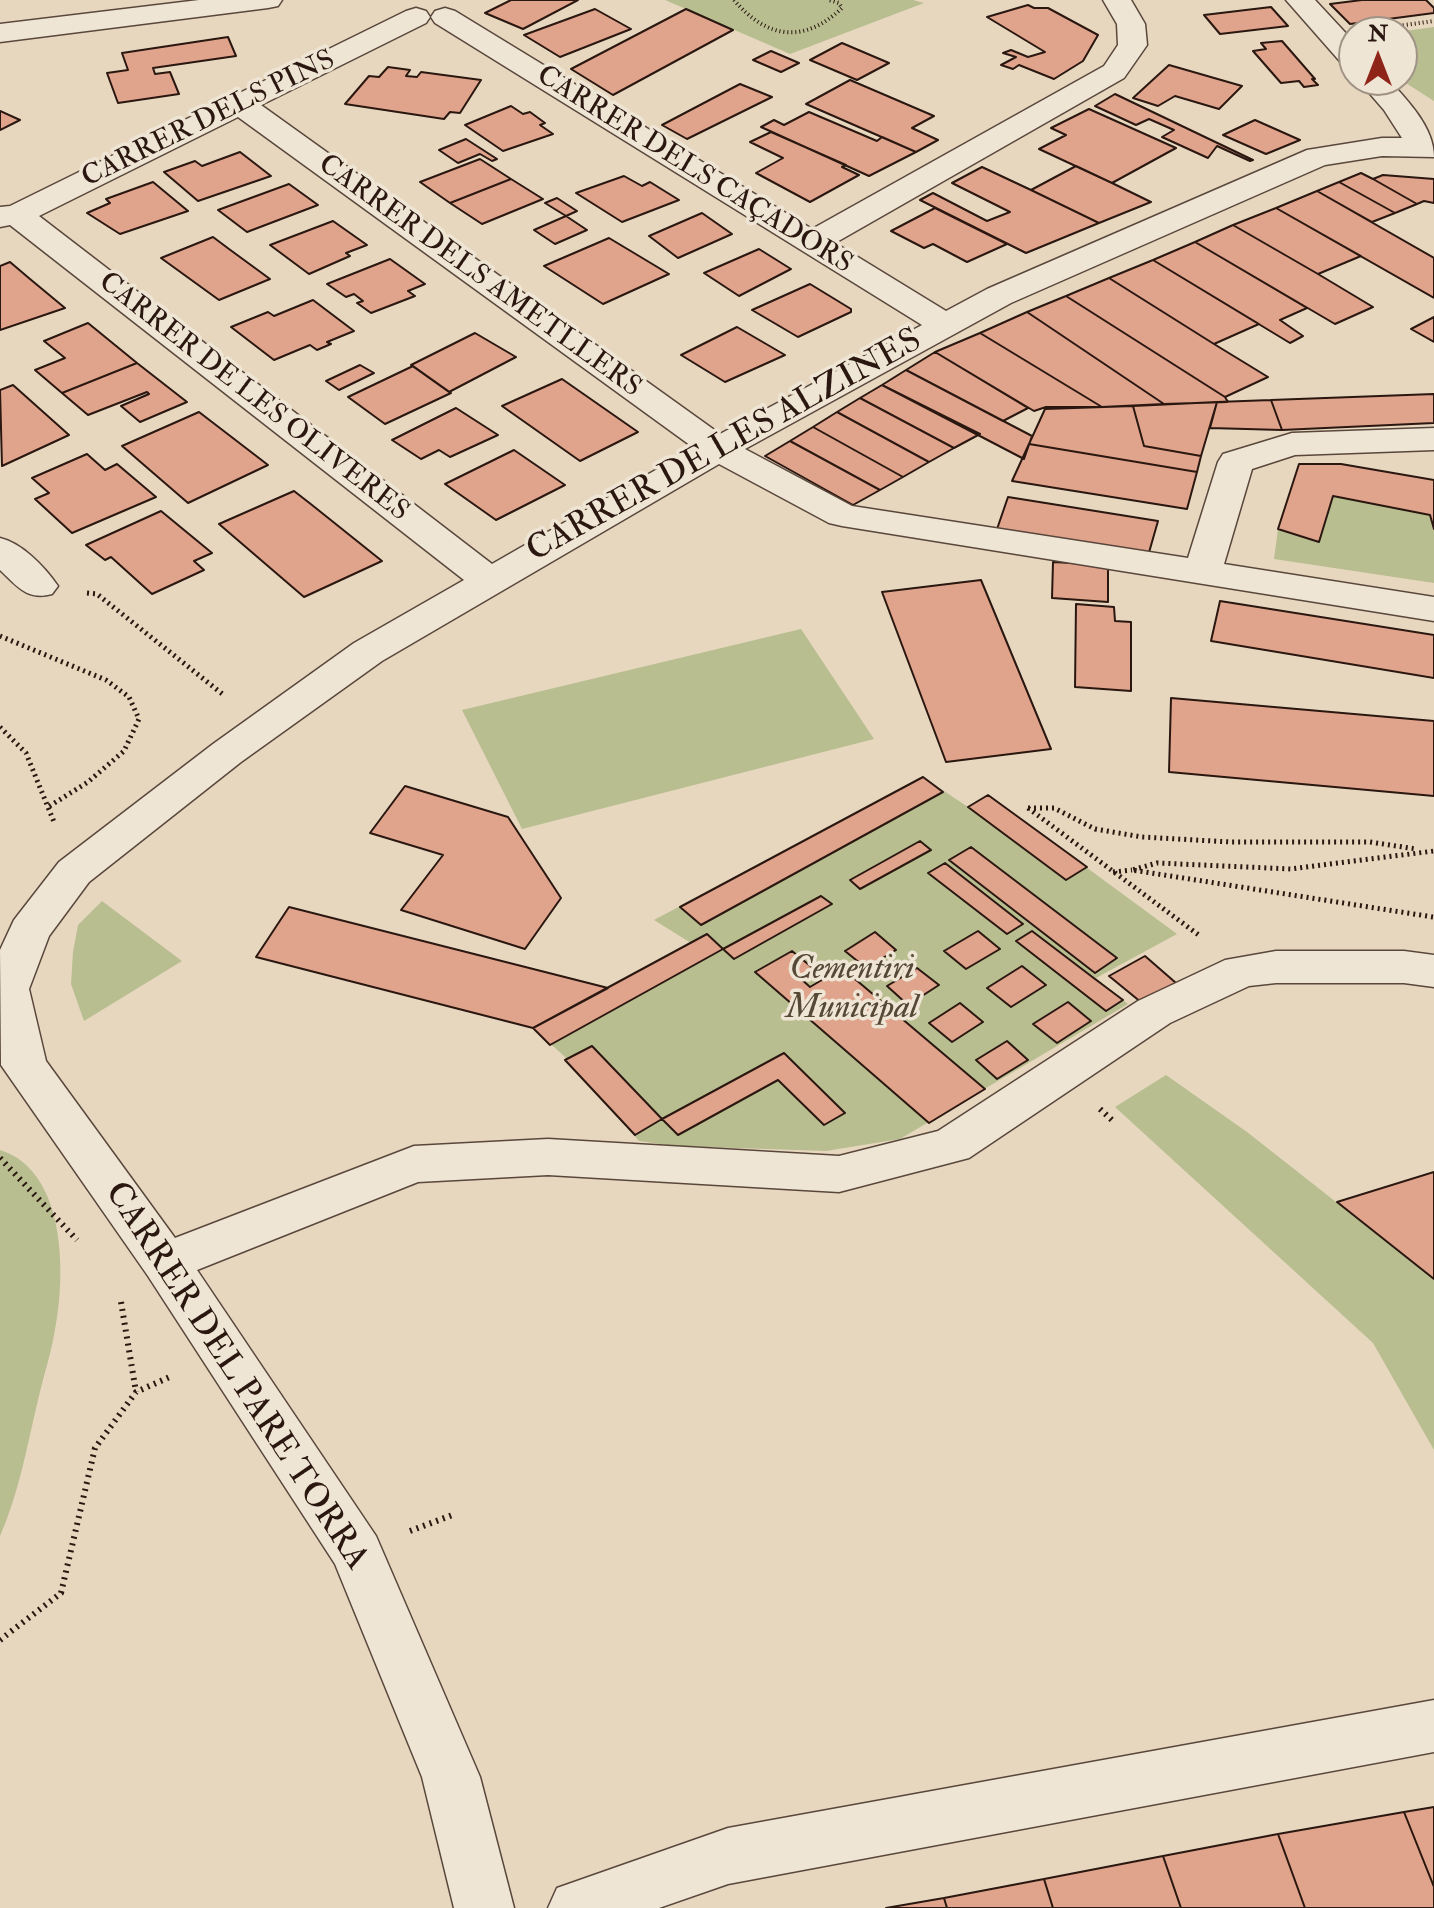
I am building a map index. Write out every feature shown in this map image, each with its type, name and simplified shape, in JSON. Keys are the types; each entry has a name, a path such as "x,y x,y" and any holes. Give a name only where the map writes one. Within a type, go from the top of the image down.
{"street":[{"path":"0,33 268,0"},
{"path":"811,243 1114,72 1133,45 1131,24 1117,0"},
{"path":"1300,0 1338,42"},
{"name":"CARRER DELS CAÇADORS","path":"432,9 944,324"},
{"name":"CARRER DELS PINS","path":"9,216 432,9"},
{"path":"1388,96 1428,146"},
{"name":"CARRER DELS AMETLLERS","path":"241,105 718,449 842,515 1434,609"},
{"name":"CARRER DE LES ALZINES","path":"74,872 368,652 718,449 944,324 999,296 1318,157 1382,147 1428,146"},
{"name":"CARRER DE LES OLIVERES","path":"9,216 488,580"},
{"path":"1202,573 1236,462 1292,444 1434,439"},
{"path":"0,549 39,586"},
{"name":"CARRER DEL PARE TORRA","path":"74,872 29,931 7,989 24,1065 165,1262 357,1552 451,1777 484,1908"},
{"path":"165,1262 414,1164 548,1157 839,1174 952,1145 1154,1012 1241,971 1276,967 1404,967 1434,971"},
{"path":"578,1908 728,1856 1434,1726"}],"path":[{"path":"734,0 760,26 781,34 814,30 831,22 842,8 839,3 829,0"},
{"path":"39,586 97,594 264,727"},
{"path":"0,636 106,680 129,697 139,719 124,751 88,782 48,807"},
{"path":"0,727 26,753 74,872"},
{"path":"1208,942 1028,808 1054,808 1095,829 1142,837 1231,842 1370,842 1430,851"},
{"path":"1113,872 1157,863 1291,869 1430,851"},
{"path":"1132,870 1434,917"},
{"path":"0,1158 86,1250"},
{"path":"121,1299 136,1392"},
{"path":"0,1640 61,1593 95,1448 136,1392 226,1354"}],"green space":[{"path":"665,0 913,0 924,3 790,54"},
{"path":"1434,27 1434,101 1418,91 1418,29"},
{"path":"1333,496 1430,515 1434,529 1434,583 1274,559 1278,529 1319,542"},
{"path":"801,629 874,739 522,829 462,710"},
{"name":"Cementiri Municipal","path":"923,777 968,807 988,795 1177,934 1096,978 1128,1004 900,1139 826,1151 675,1146 639,1141 564,1056 533,1028 691,943 654,920"},
{"path":"102,901 182,961 84,1021 71,984 73,952 78,925"},
{"path":"1166,1075 1247,1132 1434,1279 1434,1450 1373,1343 1115,1107"},
{"path":"0,1150 22,1162 39,1180 50,1203 57,1230 60,1286 51,1351 17,1486 0,1536"}],"building":[{"path":"511,0 578,0 523,29 485,13"},
{"path":"1362,0 1426,0 1434,8 1434,13 1342,16 1330,4"},
{"path":"1028,5 1048,8 1098,35 1083,61 1054,79 1019,65 1013,69 1001,65 1016,57 1003,53 1011,50 1028,57 1045,52 987,17"},
{"path":"1271,7 1288,26 1220,34 1204,15"},
{"path":"595,9 631,29 560,57 524,35"},
{"path":"686,9 733,30 613,95 571,69"},
{"path":"228,37 236,56 153,68 155,74 170,72 179,94 118,103 107,73 128,70 122,53"},
{"path":"1282,41 1318,85 1304,87 1299,81 1281,83 1253,51 1266,49 1261,43"},
{"path":"842,43 889,63 857,80 810,60"},
{"path":"771,51 799,63 781,72 753,60"},
{"path":"1169,65 1242,86 1219,109 1175,96 1158,106 1133,98"},
{"path":"388,67 410,70 406,76 417,77 421,72 481,80 460,113 450,112 444,119 345,104 369,76 379,77"},
{"path":"850,80 934,116 912,128 938,140 916,152 806,104"},
{"path":"740,84 772,97 687,139 662,125"},
{"path":"1115,94 1253,160 1217,146 1208,158 1162,137 1174,130 1149,119 1136,125 1095,106"},
{"path":"511,106 523,114 530,112 545,123 540,125 553,134 503,151 465,125"},
{"path":"1089,109 1176,148 1112,183 1039,149 1066,135 1051,128"},
{"path":"0,111 20,120 0,130"},
{"path":"809,112 877,141 882,137 916,152 869,176 761,127 774,120 784,125"},
{"path":"1255,120 1300,140 1266,154 1223,135"},
{"path":"771,132 846,165 842,167 859,175 810,202 756,173 783,158 750,142"},
{"path":"466,139 497,159 492,161 480,154 458,163 439,150"},
{"path":"240,152 271,176 198,201 164,172 195,161 202,166"},
{"path":"480,159 511,179 450,203 420,182"},
{"path":"1076,166 1151,202 1099,223 1031,190"},
{"path":"982,167 1099,223 1026,253 920,200 933,193 987,221 1010,212 952,183"},
{"path":"1361,173 1417,204 1395,213 1339,182"},
{"path":"1383,175 1434,179 1434,203 1424,201 1417,204 1373,179"},
{"path":"624,176 642,186 650,182 679,200 622,222 576,193"},
{"path":"511,179 543,199 482,224 450,203"},
{"path":"153,182 188,211 120,234 87,213 110,203 106,199"},
{"path":"1339,182 1395,213 1372,222 1317,191"},
{"path":"289,184 318,205 247,232 218,210"},
{"path":"1317,191 1434,258 1434,298 1276,208"},
{"path":"557,198 577,211 566,216 545,203"},
{"path":"935,208 1007,244 967,262 933,244 924,248 891,231"},
{"path":"1276,208 1361,256 1318,274 1233,225"},
{"path":"702,213 732,234 678,258 649,236"},
{"path":"566,216 587,230 555,244 534,230"},
{"path":"333,221 367,245 309,274 270,245"},
{"path":"1233,225 1373,307 1335,324 1195,242"},
{"path":"213,237 270,279 219,300 161,258"},
{"path":"609,238 669,274 603,304 544,266"},
{"path":"1195,242 1307,308 1280,320 1303,336 1290,343 1153,260"},
{"path":"759,249 791,269 739,296 704,273"},
{"path":"390,259 425,284 408,291 415,296 371,313 357,303 363,301 354,294 346,297 327,284"},
{"path":"1153,260 1259,324 1214,344 1109,278"},
{"path":"10,262 65,308 0,330 0,266"},
{"path":"1109,278 1268,377 1225,397 1066,296"},
{"path":"810,284 851,309 851,312 798,337 752,310"},
{"path":"1066,296 1225,397 1228,402 1164,404 1027,312"},
{"path":"313,300 354,331 327,342 331,344 317,350 310,345 274,360 231,327 268,312 274,316"},
{"path":"1027,312 1164,404 1102,407 980,333"},
{"path":"1434,317 1434,342 1411,329"},
{"path":"88,323 137,363 62,393 35,370 65,358 44,341"},
{"path":"737,327 785,355 725,382 681,355"},
{"path":"475,333 516,357 449,392 411,365"},
{"path":"980,333 1102,407 1046,407 1034,411 935,352"},
{"path":"935,352 1028,408 1003,421 906,370"},
{"path":"137,363 187,402 140,422 121,406 149,394 147,392 88,415 62,393"},
{"path":"360,365 374,373 339,390 326,381"},
{"path":"413,366 451,393 385,424 348,397"},
{"path":"906,370 1032,436 1024,459 882,385"},
{"path":"562,379 638,432 580,461 502,406"},
{"path":"13,385 69,435 2,466 0,390"},
{"path":"882,385 980,434 954,448 860,398"},
{"path":"1434,394 1434,423 1282,430 1271,400"},
{"path":"860,398 954,448 929,462 837,412"},
{"path":"1271,400 1282,430 1210,428 1217,402"},
{"path":"1217,402 1201,456 1144,446 1133,406"},
{"path":"1133,406 1144,446 1201,456 1197,472 1029,444 1045,409"},
{"path":"456,408 498,435 450,457 439,450 421,459 392,440"},
{"path":"199,412 268,465 188,503 122,446"},
{"path":"837,412 929,462 903,477 813,427"},
{"path":"813,427 903,477 880,490 790,441"},
{"path":"790,441 880,490 853,505 765,456"},
{"path":"1029,444 1197,472 1187,509 1012,481"},
{"path":"514,450 565,485 496,520 445,484"},
{"path":"87,454 105,470 117,464 156,497 72,533 35,499 49,493 32,478"},
{"path":"1299,464 1341,464 1434,480 1434,529 1430,515 1333,496 1319,542 1278,529"},
{"path":"294,491 382,561 304,597 219,524"},
{"path":"1008,497 1158,521 1148,556 996,532"},
{"path":"161,511 212,553 194,561 204,570 152,594 111,557 105,560 86,545"},
{"path":"1053,562 1108,565 1108,602 1052,598"},
{"path":"981,580 1051,749 946,762 882,592"},
{"path":"1220,601 1434,635 1434,678 1211,641"},
{"path":"1076,604 1114,607 1115,621 1131,622 1131,691 1075,687"},
{"path":"1171,698 1434,721 1434,796 1169,772"},
{"path":"923,777 943,792 701,925 680,907"},
{"path":"405,786 508,817 561,898 525,949 401,910 443,855 370,833"},
{"path":"988,795 1087,867 1066,880 968,807"},
{"path":"920,841 931,850 860,889 850,880"},
{"path":"971,847 1117,958 1095,973 949,860"},
{"path":"945,863 1023,924 1007,934 928,873"},
{"path":"821,896 832,904 734,959 723,949"},
{"path":"289,907 608,988 533,1028 256,957"},
{"path":"978,931 1000,949 966,969 944,951"},
{"path":"1032,931 1123,1000 1106,1011 1016,941"},
{"path":"875,932 896,950 866,968 845,951"},
{"path":"707,934 723,949 550,1045 533,1028"},
{"path":"792,951 814,969 800,978 810,987 842,968 985,1089 929,1123 755,972"},
{"path":"1145,956 1176,983 1142,1003 1109,976"},
{"path":"1022,966 1046,985 1011,1007 987,988"},
{"path":"917,968 939,985 908,1005 887,986"},
{"path":"1068,1002 1091,1021 1057,1043 1033,1024"},
{"path":"960,1003 983,1022 952,1042 929,1023"},
{"path":"1007,1041 1028,1060 997,1079 976,1060"},
{"path":"592,1046 662,1119 635,1135 565,1060"},
{"path":"784,1053 845,1113 824,1125 778,1080 678,1135 662,1119"},
{"path":"1434,1172 1434,1279 1337,1202"},
{"path":"1434,1807 1434,1887 1404,1812"},
{"path":"1404,1812 1434,1887 1434,1908 1305,1908 1278,1834"},
{"path":"1278,1834 1305,1908 1181,1908 1163,1856"},
{"path":"1163,1856 1181,1908 1053,1908 1044,1879"},
{"path":"1044,1879 1053,1908 947,1908 944,1898"},
{"path":"944,1898 947,1908 886,1908"}]}
